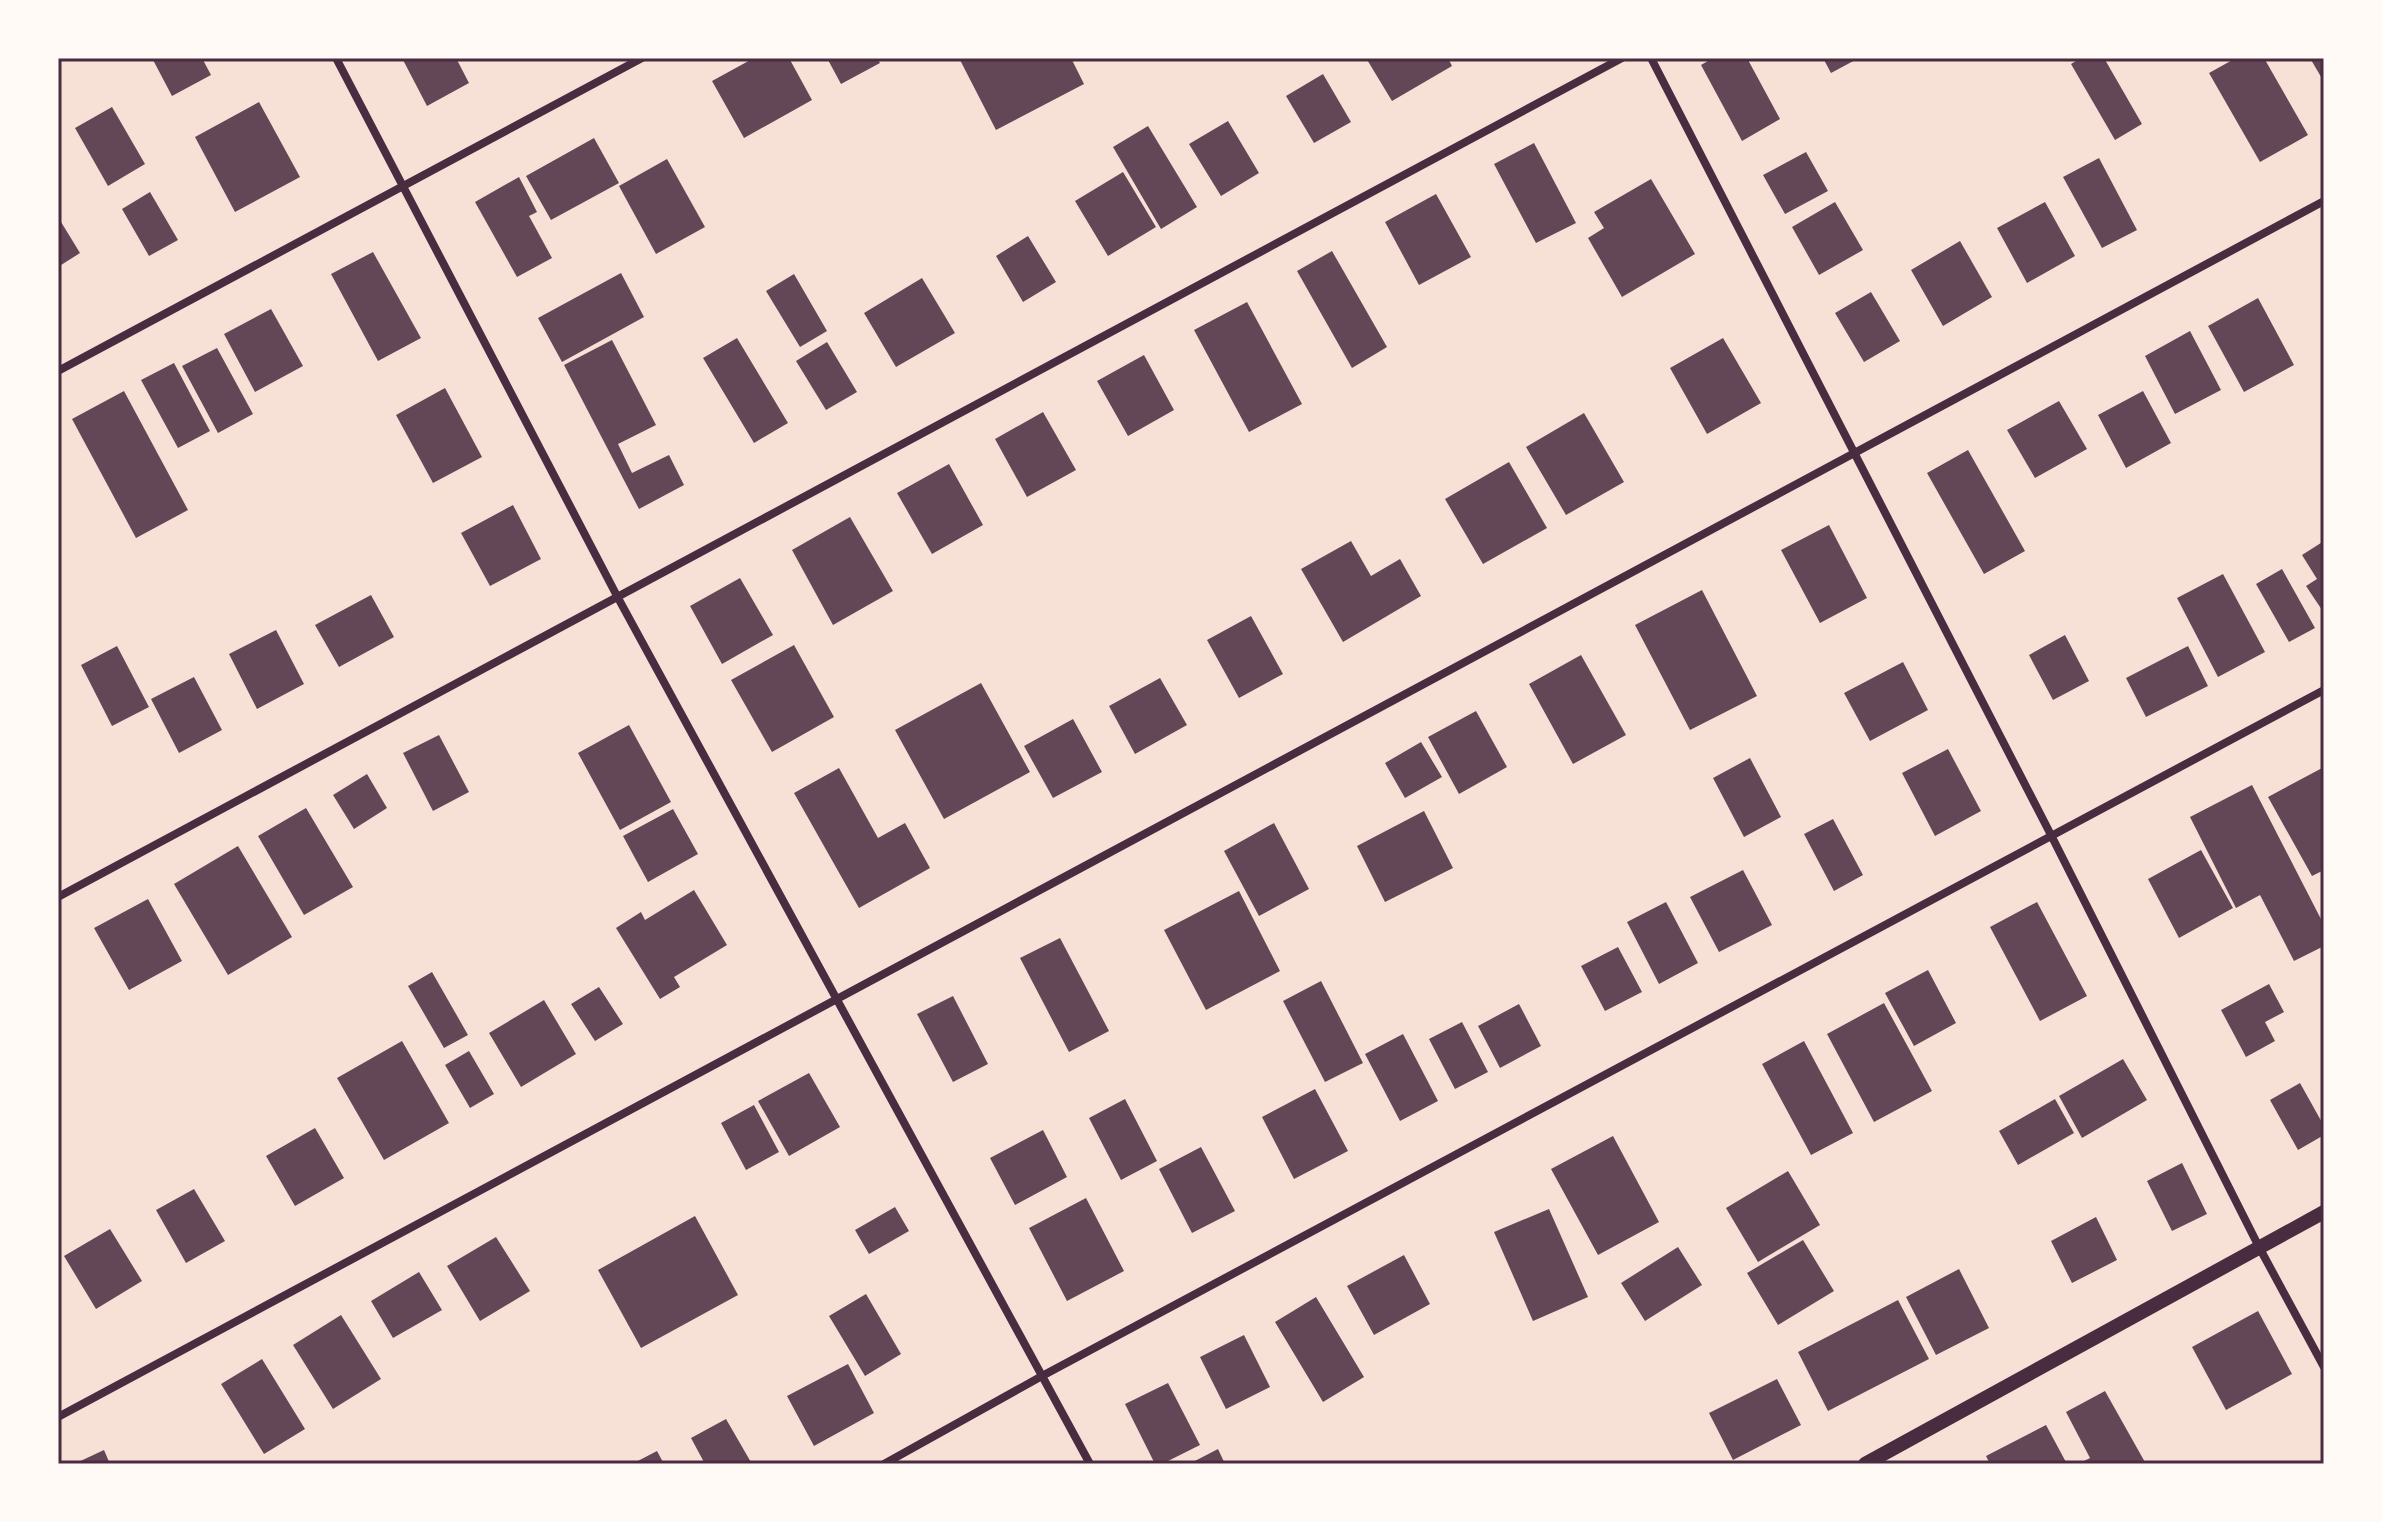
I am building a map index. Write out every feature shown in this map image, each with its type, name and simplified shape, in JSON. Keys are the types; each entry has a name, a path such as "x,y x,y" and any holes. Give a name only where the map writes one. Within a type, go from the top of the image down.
{"street":[{"path":"336,58 617,596 1090,1464"},
{"path":"58,371 642,58"},
{"path":"58,897 1622,58"},
{"path":"1651,58 2259,1247 2324,1367"},
{"path":"58,1417 2324,201"},
{"path":"884,1464 1042,1376 2324,690"},
{"path":"1865,1464 2324,1212"}],"building":[{"path":"152,58 202,58 211,75 172,96"},
{"path":"402,58 456,58 469,83 427,106"},
{"path":"754,58 789,58 812,100 744,138 712,81"},
{"path":"827,58 877,58 880,63 841,84"},
{"path":"959,58 1071,58 1084,84 996,130"},
{"path":"1366,58 1448,58 1452,66 1392,101"},
{"path":"1713,58 1747,58 1780,119 1742,141 1701,65"},
{"path":"1823,58 1859,58 1831,73"},
{"path":"2081,58 2104,58 2142,124 2115,140 2071,64"},
{"path":"2236,58 2264,58 2308,135 2260,162 2209,73"},
{"path":"2310,58 2324,58 2324,82"},
{"path":"1323,74 1351,122 1314,143 1286,96"},
{"path":"259,102 300,177 235,212 195,137"},
{"path":"112,107 145,164 108,186 75,128"},
{"path":"1228,121 1259,173 1221,196 1189,144"},
{"path":"1148,126 1197,207 1161,229 1113,147"},
{"path":"594,138 619,183 551,220 526,176"},
{"path":"1534,143 1576,223 1536,243 1494,164"},
{"path":"1806,152 1828,191 1785,214 1763,175"},
{"path":"2099,158 2137,230 2102,248 2063,177"},
{"path":"667,159 705,227 656,254 619,186"},
{"path":"1123,172 1156,227 1108,256 1075,201"},
{"path":"519,177 537,212 529,216 552,258 517,277 475,202"},
{"path":"1651,179 1695,254 1622,297 1588,238 1604,228 1594,212"},
{"path":"150,192 178,240 149,256 122,209"},
{"path":"1436,194 1471,257 1419,285 1385,222"},
{"path":"1835,202 1863,250 1819,275 1792,227"},
{"path":"2045,202 2075,256 2027,283 1997,228"},
{"path":"58,217 80,253 58,267"},
{"path":"1028,236 1056,282 1023,302 996,256"},
{"path":"1960,241 1992,297 1943,326 1911,270"},
{"path":"1332,251 1387,347 1352,368 1297,271"},
{"path":"373,252 421,338 378,361 331,274"},
{"path":"621,273 644,317 562,362 538,318"},
{"path":"794,274 827,331 800,347 766,291"},
{"path":"922,278 955,333 896,367 864,313"},
{"path":"1871,292 1900,341 1864,362 1835,313"},
{"path":"2258,298 2294,365 2244,392 2208,326"},
{"path":"1247,302 1302,404 1249,432 1194,330"},
{"path":"271,309 303,366 255,392 224,334"},
{"path":"2190,331 2221,390 2175,414 2145,356"},
{"path":"737,338 788,423 754,443 703,358"},
{"path":"1723,338 1761,403 1707,434 1670,368"},
{"path":"612,340 656,425 618,444 632,473 669,455 684,485 639,509 564,365"},
{"path":"827,342 857,392 826,410 796,361"},
{"path":"217,348 253,414 218,433 182,366"},
{"path":"1144,355 1174,410 1128,436 1097,381"},
{"path":"174,363 210,431 178,448 141,380"},
{"path":"445,388 482,457 433,483 396,415"},
{"path":"124,391 188,510 136,538 72,419"},
{"path":"2143,391 2171,443 2126,468 2098,415"},
{"path":"2059,401 2087,449 2035,478 2007,430"},
{"path":"1043,412 1076,470 1027,497 995,439"},
{"path":"1584,413 1624,482 1566,515 1526,447"},
{"path":"1968,450 2025,551 1984,574 1927,473"},
{"path":"1509,462 1547,528 1483,564 1445,499"},
{"path":"949,464 983,525 932,554 897,493"},
{"path":"513,505 541,559 490,586 461,533"},
{"path":"850,517 893,591 833,625 792,550"},
{"path":"1829,525 1867,598 1820,623 1781,550"},
{"path":"1351,541 1371,576 1400,559 1421,596 1343,642 1301,569"},
{"path":"2324,541 2324,613 2306,586 2317,579 2302,555"},
{"path":"2282,569 2315,628 2289,642 2256,584"},
{"path":"2223,574 2265,652 2218,677 2177,598"},
{"path":"740,578 773,635 722,664 690,606"},
{"path":"1702,590 1757,696 1690,730 1635,625"},
{"path":"371,595 394,637 339,667 315,625"},
{"path":"1251,616 1283,674 1239,698 1207,640"},
{"path":"276,630 304,684 257,709 229,654"},
{"path":"2065,635 2089,681 2053,700 2029,655"},
{"path":"794,645 834,717 772,752 731,680"},
{"path":"117,646 149,707 112,726 81,665"},
{"path":"2188,646 2208,686 2146,717 2126,678"},
{"path":"1581,655 1626,735 1573,764 1529,684"},
{"path":"1903,662 1928,710 1870,741 1844,693"},
{"path":"194,677 222,730 179,753 151,699"},
{"path":"1160,678 1187,725 1135,754 1109,706"},
{"path":"981,683 1030,772 944,819 895,730"},
{"path":"1476,711 1507,767 1459,794 1428,737"},
{"path":"1073,719 1102,772 1053,798 1024,746"},
{"path":"629,725 671,802 620,830 578,753"},
{"path":"439,735 469,792 433,811 403,753"},
{"path":"1421,742 1442,777 1405,798 1385,763"},
{"path":"1948,749 1981,811 1935,836 1902,773"},
{"path":"1750,758 1781,817 1744,837 1713,778"},
{"path":"2324,767 2324,870 2312,876 2268,797"},
{"path":"839,768 878,838 905,823 930,868 859,908 794,793"},
{"path":"367,774 387,808 354,829 333,795"},
{"path":"2252,785 2324,925 2324,946 2294,961 2260,895 2236,908 2190,817"},
{"path":"306,808 353,887 304,915 258,836"},
{"path":"673,809 698,854 648,882 623,836"},
{"path":"1424,811 1453,868 1385,902 1357,846"},
{"path":"1833,819 1863,875 1834,891 1804,834"},
{"path":"1274,823 1309,889 1259,916 1224,851"},
{"path":"238,846 292,937 228,975 174,884"},
{"path":"2201,850 2233,908 2179,938 2148,879"},
{"path":"1743,870 1772,925 1719,952 1690,897"},
{"path":"694,890 727,945 674,977 680,987 660,999 616,928 641,912 645,920"},
{"path":"1239,891 1280,971 1206,1010 1164,930"},
{"path":"148,899 182,961 129,990 94,928"},
{"path":"1666,902 1698,963 1659,984 1627,922"},
{"path":"2037,902 2087,996 2040,1021 1990,927"},
{"path":"1060,938 1109,1031 1069,1052 1020,958"},
{"path":"1618,947 1642,992 1605,1011 1581,966"},
{"path":"1928,970 1956,1023 1914,1046 1885,993"},
{"path":"432,972 468,1035 444,1048 408,986"},
{"path":"1321,981 1363,1063 1325,1082 1283,1001"},
{"path":"2269,984 2284,1012 2265,1022 2275,1041 2246,1057 2221,1010"},
{"path":"599,987 623,1024 595,1041 571,1004"},
{"path":"953,996 988,1064 953,1082 917,1014"},
{"path":"544,1000 576,1054 521,1087 489,1033"},
{"path":"1884,1003 1932,1091 1874,1122 1827,1034"},
{"path":"1519,1004 1541,1046 1500,1068 1478,1026"},
{"path":"1462,1022 1488,1072 1455,1089 1429,1039"},
{"path":"1403,1034 1438,1101 1400,1121 1365,1054"},
{"path":"402,1041 449,1123 384,1160 337,1078"},
{"path":"1804,1041 1853,1133 1811,1155 1762,1064"},
{"path":"469,1051 494,1094 470,1108 445,1065"},
{"path":"2123,1059 2147,1100 2082,1138 2059,1096"},
{"path":"809,1073 840,1127 789,1156 758,1101"},
{"path":"2300,1083 2324,1126 2324,1135 2298,1150 2270,1100"},
{"path":"1315,1089 1348,1151 1294,1179 1262,1117"},
{"path":"1125,1099 1157,1161 1121,1180 1089,1118"},
{"path":"2055,1099 2074,1133 2018,1165 1999,1131"},
{"path":"754,1105 779,1152 746,1170 721,1123"},
{"path":"315,1128 344,1178 295,1206 266,1156"},
{"path":"1043,1130 1067,1177 1015,1205 990,1158"},
{"path":"1613,1136 1659,1222 1598,1255 1551,1169"},
{"path":"1201,1147 1235,1211 1192,1233 1159,1169"},
{"path":"2182,1163 2207,1214 2172,1231 2147,1181"},
{"path":"1788,1171 1820,1225 1758,1262 1726,1208"},
{"path":"194,1189 225,1241 186,1263 156,1210"},
{"path":"1086,1198 1124,1271 1067,1301 1029,1228"},
{"path":"895,1207 909,1231 869,1254 855,1230"},
{"path":"1549,1209 1588,1297 1533,1321 1494,1232"},
{"path":"695,1216 738,1295 641,1348 598,1270"},
{"path":"2096,1217 2117,1260 2072,1283 2051,1241"},
{"path":"110,1229 142,1281 96,1309 64,1256"},
{"path":"496,1237 530,1291 480,1321 447,1266"},
{"path":"1803,1240 1834,1291 1778,1325 1747,1273"},
{"path":"1678,1247 1702,1285 1645,1321 1621,1283"},
{"path":"1404,1255 1430,1304 1374,1335 1347,1286"},
{"path":"1959,1269 1989,1328 1936,1355 1906,1297"},
{"path":"419,1272 442,1310 393,1338 371,1301"},
{"path":"866,1294 901,1354 865,1376 829,1316"},
{"path":"1316,1297 1364,1377 1323,1402 1275,1322"},
{"path":"1898,1300 1929,1359 1828,1411 1798,1352"},
{"path":"2258,1311 2292,1374 2226,1410 2192,1347"},
{"path":"341,1315 381,1379 333,1409 293,1345"},
{"path":"1244,1335 1270,1387 1226,1409 1200,1357"},
{"path":"262,1359 305,1429 264,1454 221,1384"},
{"path":"848,1364 874,1413 814,1446 787,1396"},
{"path":"1777,1379 1801,1425 1733,1460 1709,1413"},
{"path":"1168,1383 1200,1445 1162,1464 1155,1464 1125,1404"},
{"path":"2105,1391 2146,1464 2083,1464 2090,1458 2066,1412"},
{"path":"726,1419 752,1464 705,1464 691,1438"},
{"path":"2046,1425 2067,1464 1990,1464 1986,1456"},
{"path":"1218,1449 1225,1464 1189,1464"},
{"path":"104,1450 110,1464 74,1464"},
{"path":"657,1451 664,1464 632,1464"}]}
